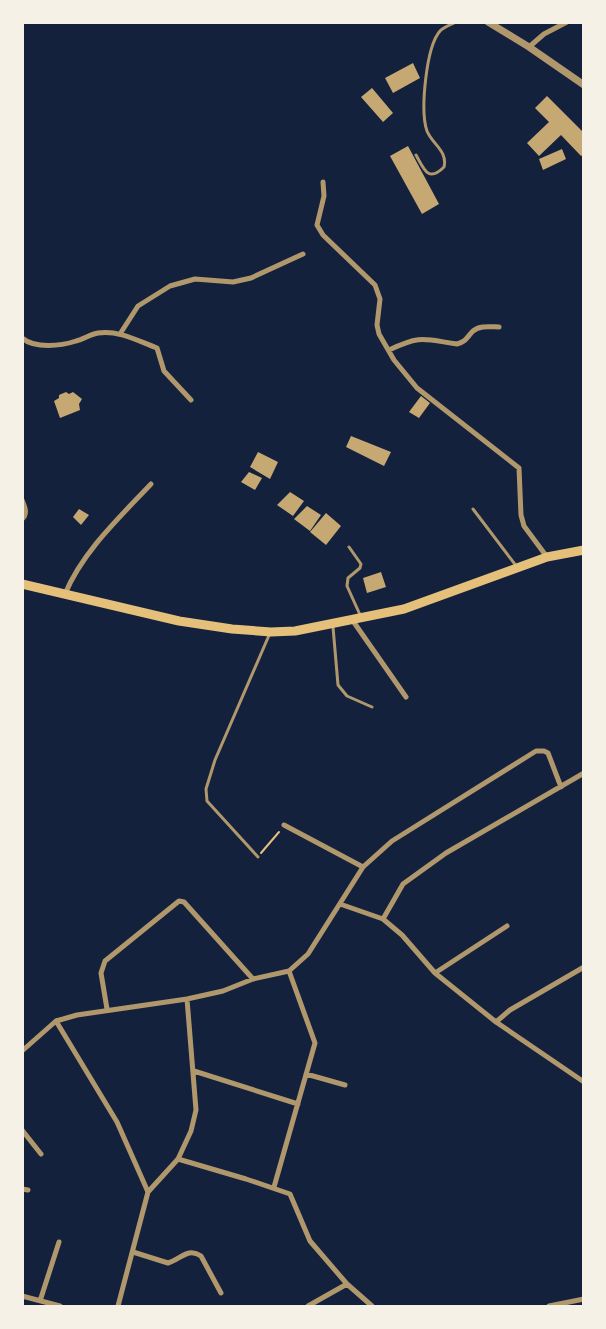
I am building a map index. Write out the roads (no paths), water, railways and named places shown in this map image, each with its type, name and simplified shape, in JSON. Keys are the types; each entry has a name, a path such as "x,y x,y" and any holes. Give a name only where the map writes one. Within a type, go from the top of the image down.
{"main road":[{"path":"22,584 179,621 232,629 295,631 404,609 547,557 584,550"}],"street":[{"path":"488,22 584,85"},
{"path":"529,47 544,34 567,22"},
{"path":"323,182 324,196 317,225 323,235 375,285 380,299 377,325 394,360 417,388 519,468 521,515 524,526 547,557"},
{"path":"120,334 138,306 170,286 195,279 233,282 251,278 303,254"},
{"path":"389,351 406,342 422,338 462,344 474,330 499,327"},
{"path":"22,338 28,343 48,345 74,342 98,333 120,334 157,348 164,371 191,400"},
{"path":"65,594 73,574 108,530 151,484"},
{"path":"22,501 26,508 25,517 22,519"},
{"path":"357,620 406,697"},
{"path":"22,1051 57,1021 77,1015 187,999 290,971 308,954 363,867 392,841 536,751 548,753 561,787"},
{"path":"383,919 403,884 446,853 584,773"},
{"path":"284,825 363,867"},
{"path":"106,1010 101,973 105,961 179,901 184,902 253,980"},
{"path":"340,904 383,919 402,935 435,973 496,1022 584,1082"},
{"path":"435,973 507,926"},
{"path":"496,1022 510,1010 584,967"},
{"path":"274,1187 315,1043 290,971"},
{"path":"118,1306 148,1192 178,1159 191,1131 196,1110 187,999"},
{"path":"57,1021 117,1122 148,1192"},
{"path":"194,1071 298,1104"},
{"path":"306,1074 345,1085"},
{"path":"22,1130 41,1154"},
{"path":"178,1159 274,1187 290,1194 310,1241 347,1284 372,1306"},
{"path":"40,1301 59,1242"},
{"path":"133,1252 168,1263 189,1252 195,1252 201,1256 221,1293"},
{"path":"308,1306 347,1284"},
{"path":"22,1296 60,1306"},
{"path":"549,1306 584,1299"}],"lane":[{"path":"416,155 426,172 430,174 438,173 446,163 441,150 428,132 424,105 425,84 436,36 441,30 456,22"},
{"path":"473,509 518,568"},
{"path":"349,547 361,564 360,568 348,578 347,586 357,620"},
{"path":"333,625 338,685 347,696 372,707"},
{"path":"258,857 207,801 206,789 215,760 271,632"}]}
